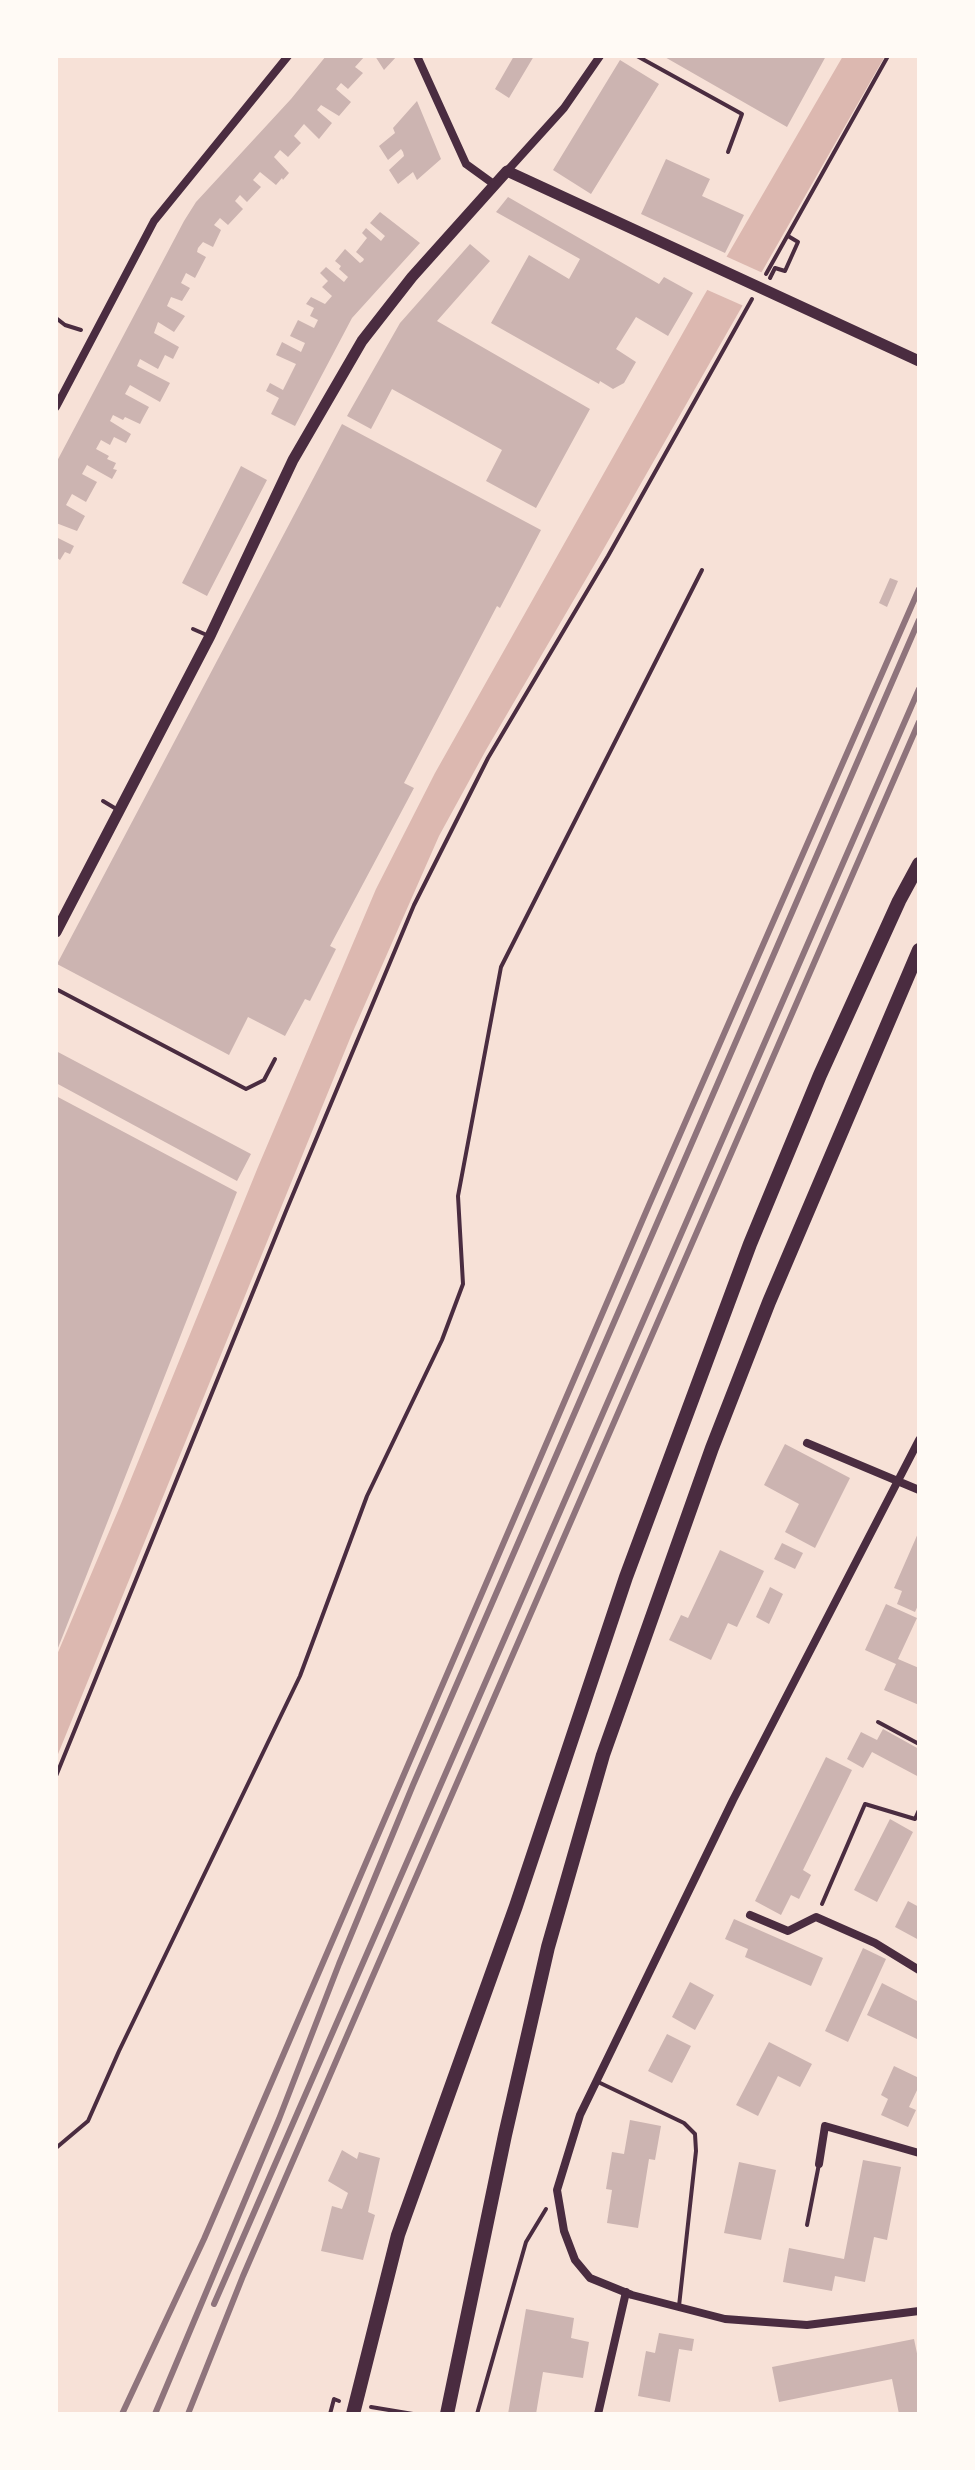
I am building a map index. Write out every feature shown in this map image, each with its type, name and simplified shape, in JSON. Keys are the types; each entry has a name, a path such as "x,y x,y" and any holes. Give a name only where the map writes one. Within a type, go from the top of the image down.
{"highway":[{"path":"353,2414 398,2235 516,1906 626,1577 756,1230 827,1061 899,901 919,864"},
{"path":"447,2414 508,2120 548,1947 603,1755 712,1448 752,1346 919,950"}],"street":[{"path":"56,407 154,221 288,56"},
{"path":"417,56 466,164 495,185"},
{"path":"56,932 210,636 293,460 362,341 412,277 564,108 600,56"},
{"path":"507,171 919,361"},
{"path":"919,1440 733,1800 596,2081 580,2115 557,2190 564,2231 575,2260 590,2278 626,2292 725,2319 807,2325 919,2311"},
{"path":"807,1443 919,1490"},
{"path":"750,1915 788,1931 816,1917 875,1943 919,1970"},
{"path":"819,2164 825,2126 919,2153"},
{"path":"598,2414 626,2292"}],"lane":[{"path":"637,56 742,114 728,152"},
{"path":"56,2148 88,2121 300,1676 367,1496 442,1340 463,1284 458,1196 501,967 702,570"},
{"path":"193,629 210,636"},
{"path":"103,801 120,811"},
{"path":"56,989 246,1089 264,1080 275,1059"},
{"path":"596,2081 684,2123 695,2134 696,2151 678,2307"},
{"path":"807,2225 819,2164"}],"path":[{"path":"760,285 888,56"},
{"path":"773,273 775,268 785,271 798,242 788,236"},
{"path":"56,1776 414,905 488,758 608,556 753,297"},
{"path":"56,318 65,325 94,335"},
{"path":"878,1722 919,1744"},
{"path":"816,1917 865,1804 917,1820 919,1810"},
{"path":"477,2414 526,2242 557,2190"}],"shaded area":[{"path":"843,56 885,56 439,836 351,1036 56,1759 56,1657 376,889 435,773"}],"pier":[{"path":"723,255 765,274 746,307 703,288"}],"building":[{"path":"326,56 365,56 355,67 363,73 348,89 341,83 336,89 351,102 339,116 321,105 317,110 332,123 319,139 304,124 294,136 301,143 288,157 280,150 274,157 289,173 283,180 276,185 260,172 253,180 261,187 247,202 240,195 235,201 243,209 228,225 220,218 214,225 221,230 213,247 203,242 197,252 206,257 195,278 186,273 181,283 190,288 182,301 171,297 167,306 185,316 174,332 158,322 154,333 179,347 173,359 165,355 158,369 140,359 137,366 170,383 160,402 130,385 125,394 149,407 140,424 113,415 110,421 131,434 126,443 114,437 110,445 101,440 96,449 116,463 113,469 117,470 112,479 87,465 82,474 97,482 86,502 72,494 66,505 85,516 77,531 56,523 56,463 184,221 196,202 291,99"},
{"path":"375,56 397,56 384,70"},
{"path":"514,56 534,56 509,98 495,89"},
{"path":"663,56 826,56 787,127"},
{"path":"620,60 659,84 591,194 553,170"},
{"path":"417,101 441,159 417,180 413,172 398,184 389,170 404,156 403,152 401,149 388,160 379,146 395,133 393,128"},
{"path":"666,159 710,179 702,196 744,215 725,253 641,214"},
{"path":"508,197 659,284 664,277 693,293 668,336 636,317 616,349 636,362 624,383 613,389 600,381 599,384 491,323 529,255 569,279 580,259 496,212"},
{"path":"380,212 420,243 352,318 295,426 271,414 279,398 266,391 270,383 283,390 296,364 276,355 282,342 301,352 305,343 290,336 298,320 314,328 318,320 310,316 314,308 306,304 311,297 325,304 332,296 322,287 328,281 320,273 326,267 344,282 348,277 335,261 345,249 360,263 363,261 356,252 367,238 362,233 366,228 381,241 385,236 370,223"},
{"path":"470,244 490,261 437,321 590,409 536,508 486,481 502,450 392,389 371,429 347,416 400,323"},
{"path":"342,424 541,530 500,608 497,606 404,783 414,788 330,946 336,949 310,1001 305,999 285,1036 248,1017 229,1055 57,964"},
{"path":"241,466 267,480 207,596 182,583"},
{"path":"56,537 74,546 70,554 65,552 60,560 56,557"},
{"path":"890,578 898,581 887,607 879,603"},
{"path":"56,1051 251,1154 237,1181 56,1083"},
{"path":"56,1096 237,1192 56,1653 57,1416"},
{"path":"785,1444 850,1478 815,1548 785,1532 799,1504 764,1485"},
{"path":"919,1531 919,1603 915,1612 897,1604 902,1591 894,1588"},
{"path":"782,1543 803,1553 795,1569 774,1559"},
{"path":"720,1550 764,1571 737,1627 728,1623 711,1660 669,1640 681,1615 688,1618"},
{"path":"770,1587 783,1594 769,1624 756,1617"},
{"path":"886,1604 917,1618 898,1659 919,1668 919,1705 884,1690 896,1664 865,1650"},
{"path":"883,1729 919,1749 919,1777 872,1752 863,1768 847,1759 861,1732 877,1740"},
{"path":"826,1757 852,1770 803,1870 811,1875 799,1899 791,1895 781,1915 755,1901"},
{"path":"890,1819 913,1832 877,1902 854,1890"},
{"path":"908,1901 919,1907 919,1940 895,1927"},
{"path":"734,1919 823,1958 811,1986 745,1957 748,1949 725,1939"},
{"path":"863,1948 886,1959 848,2042 825,2031"},
{"path":"690,1982 714,1995 695,2030 672,2017"},
{"path":"882,1983 919,2002 919,2040 867,2015"},
{"path":"667,2034 691,2046 672,2083 648,2071"},
{"path":"769,2042 812,2064 800,2087 778,2076 758,2116 736,2105"},
{"path":"894,2066 919,2078 919,2086 909,2107 916,2110 908,2127 881,2115 888,2099 881,2095"},
{"path":"630,2120 661,2126 655,2160 649,2159 638,2228 607,2223 612,2190 606,2189 612,2152 624,2154"},
{"path":"342,2150 357,2159 359,2152 380,2158 368,2212 375,2215 363,2260 321,2251 332,2206 342,2209 348,2193 328,2181"},
{"path":"863,2160 901,2167 887,2240 874,2237 865,2282 835,2276 832,2291 783,2282 789,2248 844,2259"},
{"path":"739,2162 776,2170 761,2240 724,2233"},
{"path":"526,2309 574,2318 571,2338 589,2342 583,2378 543,2372 536,2414 508,2414"},
{"path":"659,2333 694,2339 692,2351 679,2349 670,2402 638,2396 646,2351 655,2353"},
{"path":"914,2339 919,2363 919,2414 899,2414 892,2379 779,2402 772,2367"}],"railway":[{"path":"122,2414 204,2239 649,1205 919,589"},
{"path":"155,2414 279,2119 413,1785 919,620"},
{"path":"214,2304 919,689"},
{"path":"188,2414 243,2276 919,722"}]}
